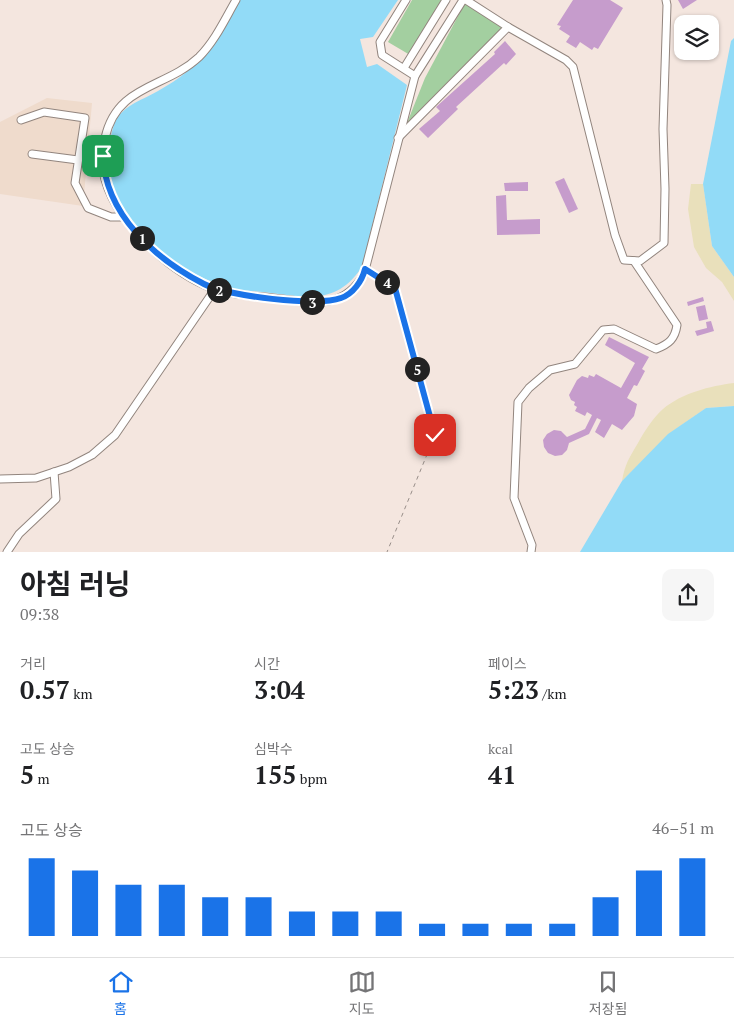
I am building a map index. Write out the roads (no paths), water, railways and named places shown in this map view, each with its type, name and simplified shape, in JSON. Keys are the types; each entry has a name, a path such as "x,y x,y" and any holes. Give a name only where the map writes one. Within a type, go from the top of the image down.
{"street":[{"path":"236,0 212,41 199,57 168,78 132,96 113,115 104,142 103,171 114,202 124,217 164,259 215,289 310,303 342,298 352,291 358,283 365,269 415,76 464,0 566,60 573,67 615,235 624,260 640,261 664,243 663,129 666,0"},
{"path":"406,0 380,42 382,55 415,76"},
{"path":"404,68 446,0"},
{"path":"398,139 508,27"},
{"path":"21,120 44,112 84,118 75,182 88,208 111,217 124,217"},
{"path":"32,154 78,160"},
{"path":"531,552 532,545 514,498 518,402 528,388 550,370 575,364 603,330 614,329 656,349 670,343 675,334 677,325 634,261"},
{"path":"0,479 36,478 69,467 92,455 115,435 215,289"},
{"path":"7,552 19,534 56,499 54,472"}],"water":[{"path":"240,0 398,0 373,37 360,39 367,67 377,64 407,85 362,267 343,287 332,293 310,297 298,296 228,288 209,281 178,264 151,243 123,208 111,182 108,169 110,138 120,114 131,105 173,82 197,63 215,41"},
{"path":"734,38 734,277 712,246 703,184 731,41"},
{"path":"734,406 734,552 580,552 622,481 668,434 706,408"}]}
